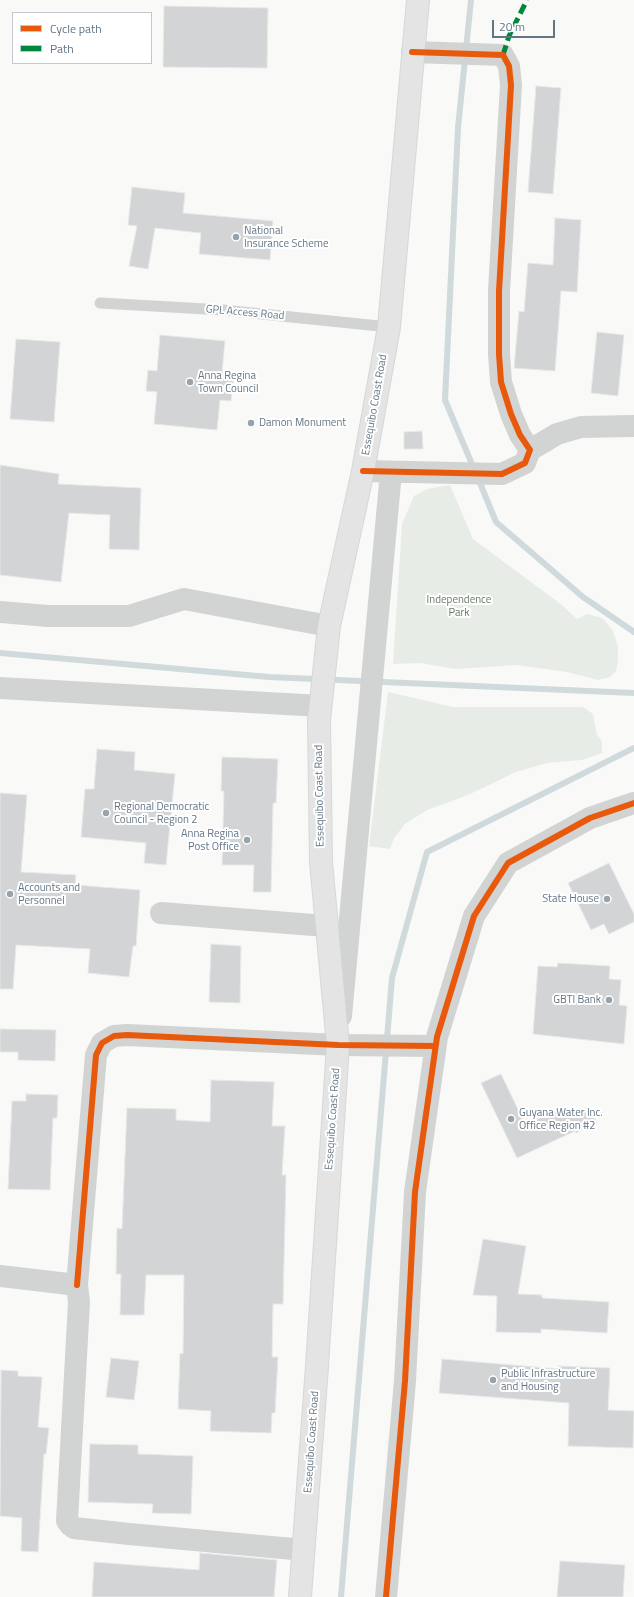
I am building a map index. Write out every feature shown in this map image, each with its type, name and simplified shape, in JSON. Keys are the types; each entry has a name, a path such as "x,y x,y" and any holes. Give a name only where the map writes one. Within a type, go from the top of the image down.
{"main road":[{"name":"Essequibo Coast Road","path":"300,1597 318,1366 338,1045 321,862 319,720 328,636 364,471 389,327 412,52 418,0"}],"street":[{"path":"412,52 503,55 509,66 511,85 499,291 499,354 501,382 511,414 520,435 530,450"},
{"path":"364,471 502,474 525,463 530,450 557,434 581,427 634,426"},
{"path":"338,1045 391,472"},
{"path":"0,612 48,616 129,616 184,599 328,636"},
{"path":"0,688 321,699"},
{"path":"386,1597 405,1381 415,1192 435,1046 474,916 508,863 590,818 634,802"},
{"path":"161,913 326,926"},
{"path":"304,1550 74,1528 67,1521 79,1302 77,1285 96,1055 102,1043 114,1036 127,1035 338,1045 435,1046"},
{"path":"0,1276 77,1285"}],"lane":[{"name":"GPL Access Road","path":"100,303 223,310 389,327"}],"green space":[{"name":"Independence Park","path":"450,485 473,539 562,605 577,619 587,614 602,618 612,629 618,646 618,661 616,671 610,677 598,680 567,672 516,665 456,669 420,663 393,664 402,524 414,496 427,489"},
{"path":"388,692 453,707 583,707 593,714 597,735 602,741 602,753 582,760 547,763 516,772 468,795 427,810 405,824 394,838 390,849 369,846"}],"building":[{"path":"164,6 268,8 267,68 163,67"},
{"path":"536,86 561,88 553,194 528,192"},
{"path":"132,187 185,193 183,213 273,221 270,260 199,254 201,233 155,228 148,269 129,266 137,226 128,225"},
{"path":"555,218 581,220 577,292 561,291 555,371 514,368 519,311 524,312 528,263 553,265"},
{"path":"597,332 624,335 618,396 591,393"},
{"name":"Anna Regina Town Council","path":"160,335 225,341 222,372 234,373 231,401 220,400 217,430 154,424 157,392 146,391 148,370 157,371"},
{"path":"16,339 60,342 54,422 10,419"},
{"path":"422,431 423,449 404,449 404,432"},
{"path":"0,465 59,474 58,484 141,488 139,550 109,549 110,515 69,513 61,582 0,575"},
{"path":"97,749 135,752 134,770 175,774 166,865 144,863 146,843 81,837 85,789 94,789"},
{"path":"222,757 278,759 276,803 273,803 271,892 253,892 254,865 222,865 224,791 221,791"},
{"path":"0,793 27,795 21,872 76,875 75,885 140,890 136,946 133,946 129,977 88,973 90,949 16,945 13,989 0,989"},
{"name":"State House","path":"609,863 634,914 634,922 609,934 604,924 591,930 568,883"},
{"path":"211,944 241,946 240,1003 209,1002"},
{"path":"558,963 610,966 609,979 621,980 619,1005 627,1006 624,1044 533,1034 538,966 557,967"},
{"path":"0,1029 56,1030 55,1061 18,1060 18,1052 0,1052"},
{"name":"Guyana Water Inc. Office Region #2","path":"501,1074 525,1124 567,1107 570,1114 589,1106 597,1123 576,1133 575,1131 517,1158 481,1083"},
{"path":"211,1080 274,1082 272,1126 285,1126 282,1175 286,1175 283,1304 273,1304 272,1357 278,1357 275,1413 272,1413 271,1433 210,1431 211,1411 178,1409 180,1353 183,1354 184,1275 146,1275 144,1315 120,1315 121,1274 116,1274 117,1228 122,1229 127,1108 176,1109 176,1120 210,1122"},
{"path":"26,1094 58,1095 57,1118 53,1118 50,1190 8,1189 12,1101 26,1101"},
{"path":"483,1239 526,1246 518,1294 542,1295 542,1298 609,1302 607,1333 541,1329 541,1333 496,1332 497,1296 473,1295"},
{"path":"111,1358 139,1361 134,1400 106,1397"},
{"path":"442,1359 559,1369 559,1366 610,1368 608,1410 634,1411 633,1448 568,1446 569,1403 439,1393"},
{"path":"1,1370 18,1371 18,1376 42,1377 38,1427 49,1428 46,1454 44,1454 38,1552 21,1551 22,1518 0,1516"},
{"path":"90,1444 138,1445 138,1454 193,1456 191,1514 152,1513 153,1504 88,1502"},
{"path":"200,1553 277,1560 274,1597 92,1597 94,1562 199,1570"},
{"path":"560,1561 625,1565 623,1597 557,1597"}],"waterway":[{"path":"471,0 458,128 445,400 474,469"},
{"path":"478,478 496,522 583,597 634,632"},
{"path":"0,653 269,677 634,693"},
{"path":"341,1597 392,978 427,852 634,748"}],"marked path":[{"path":"503,55 509,36 527,0"}],"cycle path":[{"path":"363,471 502,474 525,463 530,450 520,435 511,414 501,382 499,354 499,291 511,85 509,66 503,55 412,52"},
{"path":"386,1597 405,1381 415,1192 437,1037 474,916 508,863 590,818 634,803"},
{"path":"77,1285 96,1055 102,1043 114,1036 127,1035 338,1045 435,1046"}],"place":[{"name":"National Insurance Scheme","path":"236,237"},
{"name":"Anna Regina Town Council","path":"190,382"},
{"name":"Damon Monument","path":"251,423"},
{"name":"Regional Democratic Council - Region 2","path":"106,813"},
{"name":"Anna Regina Post Office","path":"247,840"},
{"name":"Accounts and Personnel","path":"10,894"},
{"name":"State House","path":"607,899"},
{"name":"GBTI Bank","path":"609,1000"},
{"name":"Guyana Water Inc. Office Region #2","path":"511,1119"},
{"name":"Public Infrastructure and Housing","path":"493,1380"}]}
